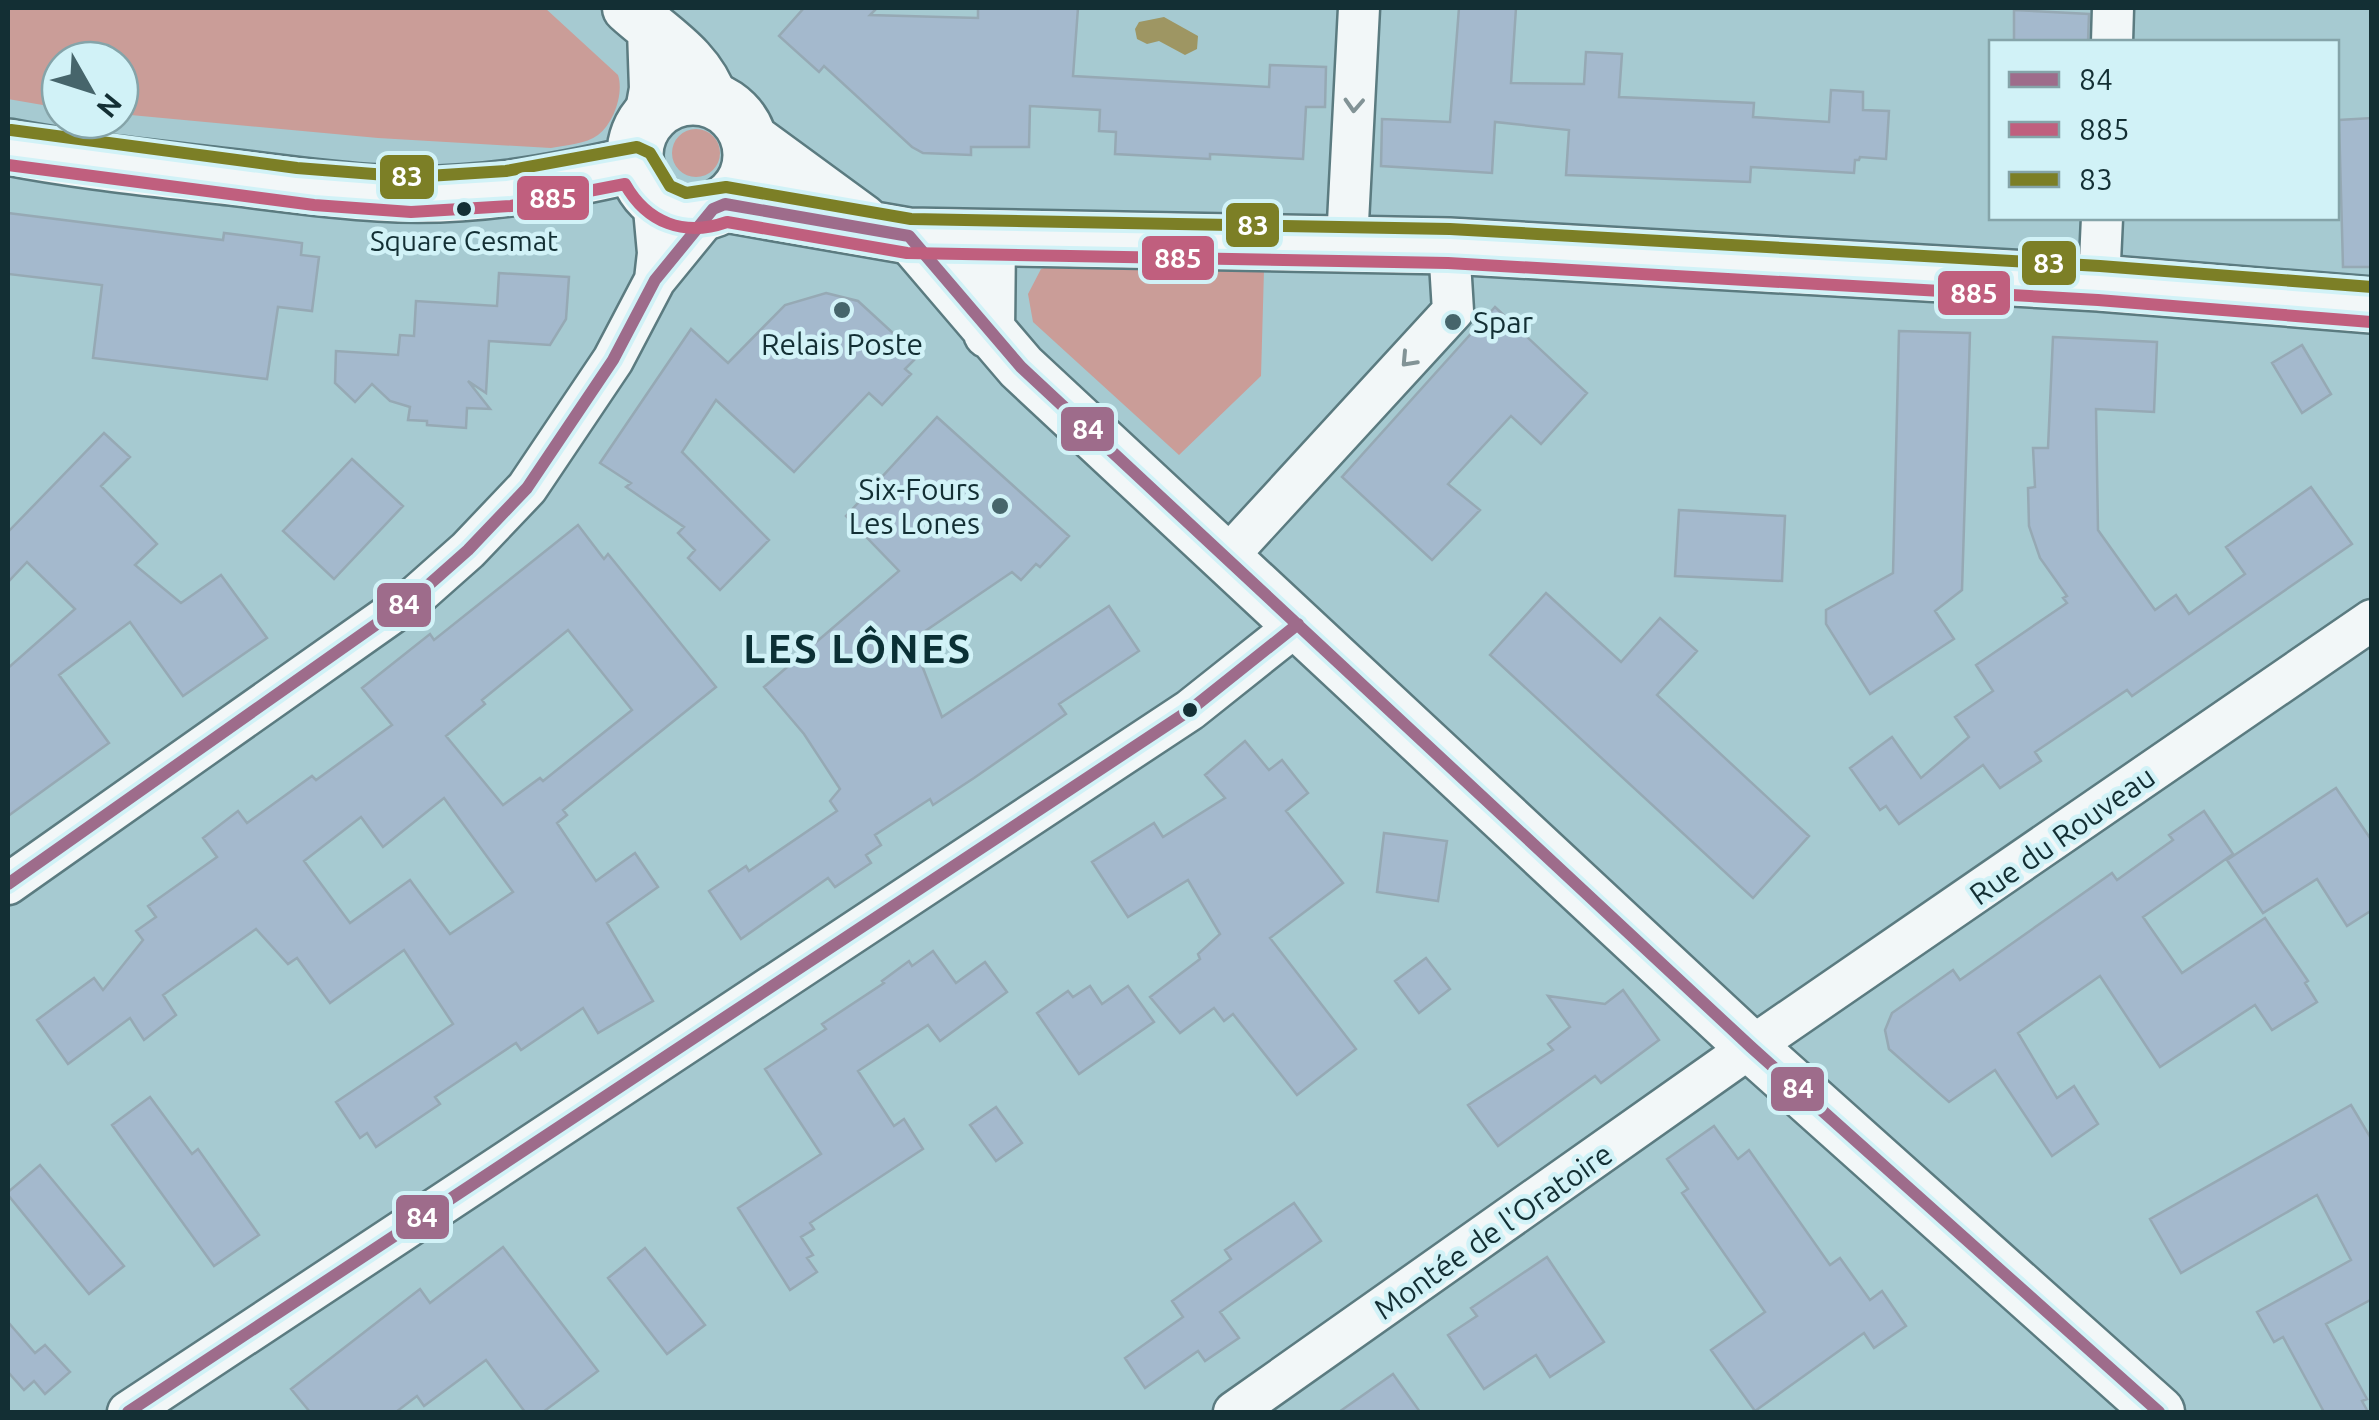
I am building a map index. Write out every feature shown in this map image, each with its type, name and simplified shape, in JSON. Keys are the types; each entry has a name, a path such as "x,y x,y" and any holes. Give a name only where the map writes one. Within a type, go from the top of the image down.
{"main road":[{"path":"646,160 663,106 696,97 729,110 742,123 751,158 738,192 719,207"},
{"path":"749,140 888,231"},
{"path":"8,147 82,160 380,194 463,193 534,186 574,180 646,160"},
{"path":"646,160 682,212 719,207 888,231 990,238 1449,246 2099,283 2372,304"}],"street":[{"path":"1348,242 1359,8"},
{"path":"2112,40 2114,8"},
{"path":"641,19 706,78 713,101"},
{"path":"641,19 655,89 646,160 658,253 655,280"},
{"path":"8,884 415,597 468,550 526,488 613,360 655,280 719,207"},
{"path":"2099,283 2102,220"},
{"path":"888,231 989,333 1226,558 1751,1047 2159,1412"},
{"path":"989,333 990,238"},
{"path":"1226,558 1454,311 1449,246"},
{"name":"Rue du Rouveau","path":"1751,1047 2372,620"},
{"path":"128,1412 1190,710 1298,624"},
{"name":"Montée de l'Oratoire","path":"1234,1412 1751,1047"}],"shaded area":[{"path":"8,8 545,8 618,75 620,82 613,115 598,135 551,148 378,138 140,116 140,40 40,40 40,105 8,99"},
{"path":"1164,17 1198,36 1197,49 1185,55 1159,41 1147,44 1137,39 1135,29 1139,22"},
{"path":"696,129 713,136 720,153 713,170 696,177 679,170 672,153 679,136"},
{"path":"1075,259 1264,270 1261,376 1179,455 1033,322 1028,294 1041,269"}],"building":[{"path":"804,8 877,8 870,15 978,18 978,8 1078,8 1073,76 1269,87 1270,65 1326,67 1325,107 1306,107 1303,159 1115,154 1116,132 1099,131 1100,110 1030,106 1029,147 971,147 971,155 923,153 824,66 819,72 779,36"},
{"path":"1459,8 1516,8 1511,83 1584,84 1586,52 1622,54 1619,97 1754,103 1753,117 1829,122 1831,90 1863,92 1863,110 1889,111 1886,159 1860,157 1855,160 1854,173 1751,167 1750,182 1566,175 1569,130 1495,122 1492,173 1381,166 1382,119 1450,122"},
{"path":"2014,10 2089,14 2088,40 2014,40"},
{"path":"2372,118 2372,267 2343,267 2339,120"},
{"path":"8,213 223,240 224,233 302,243 301,255 319,257 312,311 278,307 267,379 93,358 102,285 8,274"},
{"path":"499,273 569,277 566,319 550,345 489,341 486,393 468,381 490,409 467,408 466,428 408,420 410,407 390,401 372,384 355,402 335,383 336,351 398,355 400,335 414,336 416,301 497,306"},
{"path":"826,293 858,301 918,356 905,369 911,374 882,405 869,393 794,472 716,400 682,452 769,540 720,590 688,558 695,550 678,533 684,527 626,487 631,483 600,463 691,329 728,363 785,305"},
{"path":"1495,307 1587,393 1541,444 1511,416 1448,484 1480,510 1432,560 1342,477"},
{"path":"1899,331 1970,333 1962,590 1935,611 1954,639 1870,694 1826,624 1826,610 1893,573"},
{"path":"2053,337 2157,342 2154,412 2096,409 2098,530 2155,610 2176,595 2189,614 2245,574 2226,547 2311,487 2352,544 2132,696 2127,690 2035,752 2041,761 2000,788 1983,765 1899,824 1886,806 1880,810 1850,768 1892,737 1921,778 1969,737 1955,717 1993,691 1976,665 2067,603 2063,598 2067,596 2040,558 2029,526 2028,488 2035,487 2033,448 2048,448"},
{"path":"2302,345 2331,394 2302,413 2272,363"},
{"path":"937,417 1069,536 1040,567 1036,564 1021,580 1012,572 912,640 942,717 1109,606 1139,651 1059,704 1066,714 933,805 930,799 875,835 881,845 866,855 871,863 835,887 828,878 741,939 709,891 746,866 749,871 837,811 830,801 840,789 804,734 764,687 899,571 846,516"},
{"path":"104,433 130,457 101,486 157,544 135,565 181,603 221,575 267,638 183,696 130,622 59,675 109,743 8,816 8,668 75,609 27,562 8,582 8,532"},
{"path":"352,459 403,506 334,579 283,531"},
{"path":"1679,510 1785,516 1782,581 1675,576"},
{"path":"578,525 604,559 608,554 716,687 563,810 567,815 557,823 596,881 635,853 658,887 607,923 653,1001 598,1033 583,1008 521,1050 516,1043 435,1097 440,1104 376,1147 367,1133 360,1138 336,1102 453,1024 404,950 330,1003 297,958 288,964 256,929 163,995 176,1015 144,1040 130,1018 68,1064 37,1020 94,978 103,990 143,940 136,931 156,917 148,906 217,857 203,838 238,811 247,823 312,776 316,780 392,725 362,688 430,634 434,640","holes":["568,630 632,710 543,781 540,778 503,805 446,736 485,704 482,700","444,798 513,892 450,934 410,880 350,923 304,861 361,817 383,847"]},
{"path":"1546,593 1621,662 1660,618 1697,651 1657,695 1809,836 1753,898 1490,655"},
{"path":"1245,741 1269,770 1282,760 1308,793 1286,811 1343,883 1270,938 1356,1049 1297,1095 1233,1014 1224,1021 1214,1008 1180,1033 1150,997 1200,959 1198,954 1220,934 1188,880 1128,917 1092,862 1154,823 1163,837 1225,798 1205,775"},
{"path":"2336,788 2372,841 2372,910 2347,926 2317,879 2263,913 2227,860"},
{"path":"2204,811 2233,854 2143,917 2182,973 2265,918 2308,981 2305,983 2317,1002 2272,1030 2255,1005 2160,1067 2100,976 2018,1033 2057,1098 2074,1086 2098,1124 2052,1156 1995,1070 1949,1102 1889,1049 1885,1030 1892,1013 1953,970 1960,980 2112,873 2117,880 2173,840 2169,835"},
{"path":"1384,833 1447,841 1438,901 1377,892"},
{"path":"933,951 956,983 985,962 1007,992 940,1041 928,1025 858,1071 894,1126 904,1119 923,1149 810,1223 814,1229 801,1237 813,1255 807,1258 817,1272 790,1290 738,1208 821,1154 765,1069 826,1029 822,1024 884,983 909,961 912,966"},
{"path":"1426,958 1450,989 1419,1013 1395,981"},
{"path":"1090,986 1102,1004 1128,986 1154,1022 1079,1074 1037,1013 1068,991 1073,997"},
{"path":"1623,990 1659,1040 1601,1083 1595,1076 1498,1146 1468,1105 1553,1050 1548,1044 1570,1027 1548,996 1605,1004"},
{"path":"150,1097 192,1154 198,1149 259,1235 214,1266 112,1125"},
{"path":"2351,1105 2372,1140 2372,1299 2326,1324 2367,1399 2362,1401 2368,1412 2324,1412 2283,1337 2274,1342 2257,1312 2351,1260 2317,1195 2181,1273 2150,1219"},
{"path":"996,1107 1022,1143 996,1161 970,1125"},
{"path":"1714,1126 1738,1159 1749,1150 1830,1265 1840,1258 1870,1300 1882,1291 1906,1326 1874,1348 1864,1333 1755,1411 1711,1350 1765,1312 1682,1193 1688,1189 1667,1159"},
{"path":"40,1165 124,1266 89,1294 8,1195"},
{"path":"1294,1203 1321,1241 1220,1312 1239,1338 1205,1361 1198,1351 1145,1388 1125,1358 1183,1317 1172,1301 1231,1259 1225,1250"},
{"path":"503,1247 598,1371 543,1412 525,1412 486,1360 424,1406 417,1396 396,1412 310,1412 291,1389 420,1289 430,1303"},
{"path":"645,1248 705,1325 667,1354 608,1278"},
{"path":"1547,1257 1604,1342 1550,1377 1536,1355 1484,1389 1448,1335 1477,1316 1471,1308"},
{"path":"8,1322 35,1353 45,1345 70,1372 45,1394 34,1381 24,1390 8,1372"},
{"path":"1393,1374 1420,1412 1339,1412"}],"transit line":[{"name":"83","path":"11,130 297,168 412,177 506,171 637,147 650,153 670,186 686,193 726,187 911,219 1450,229 2100,266 2372,287"},
{"name":"885","path":"8,165 314,205 411,212 511,206 625,184 644,208 682,227 727,222 907,253 1448,263 2098,300 2371,322"},
{"name":"84","path":"8,884 415,597 468,550 527,488 613,360 655,280 713,209 725,204 909,236 1021,367 1751,1047 2159,1412"},
{"name":"84","path":"128,1412 1190,710 1298,624"}],"place":[{"name":"Square Cesmat","path":"464,209"},
{"name":"Relais Poste","path":"842,310"},
{"name":"Spar","path":"1453,322"},
{"name":"Six-Fours Les Lones","path":"1000,506"}],"district":[{"name":"LES LÔNES","path":"858,648"}]}
